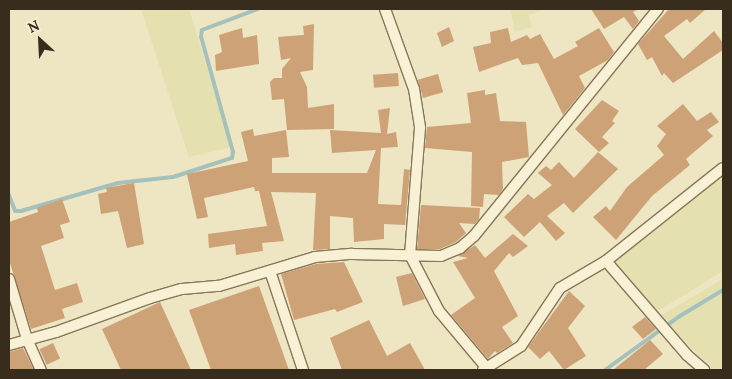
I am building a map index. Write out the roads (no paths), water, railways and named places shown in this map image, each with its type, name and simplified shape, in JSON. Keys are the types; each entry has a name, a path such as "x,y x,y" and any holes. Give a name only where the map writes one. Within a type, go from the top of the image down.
{"street":[{"path":"385,9 414,89 420,128 410,255 439,311 485,369 521,346 560,288 606,261 723,168"},
{"path":"9,345 150,298 182,289 219,286 316,257 441,256 460,248 474,236 658,9"},
{"path":"606,261 687,355 704,370"},
{"path":"270,271 303,370"},
{"path":"9,279 27,340 41,370"}],"waterway":[{"path":"9,195 15,211 21,211 118,183 173,177 232,158 233,152 201,37 202,30 258,9"},
{"path":"605,370 680,316 723,290"}]}
